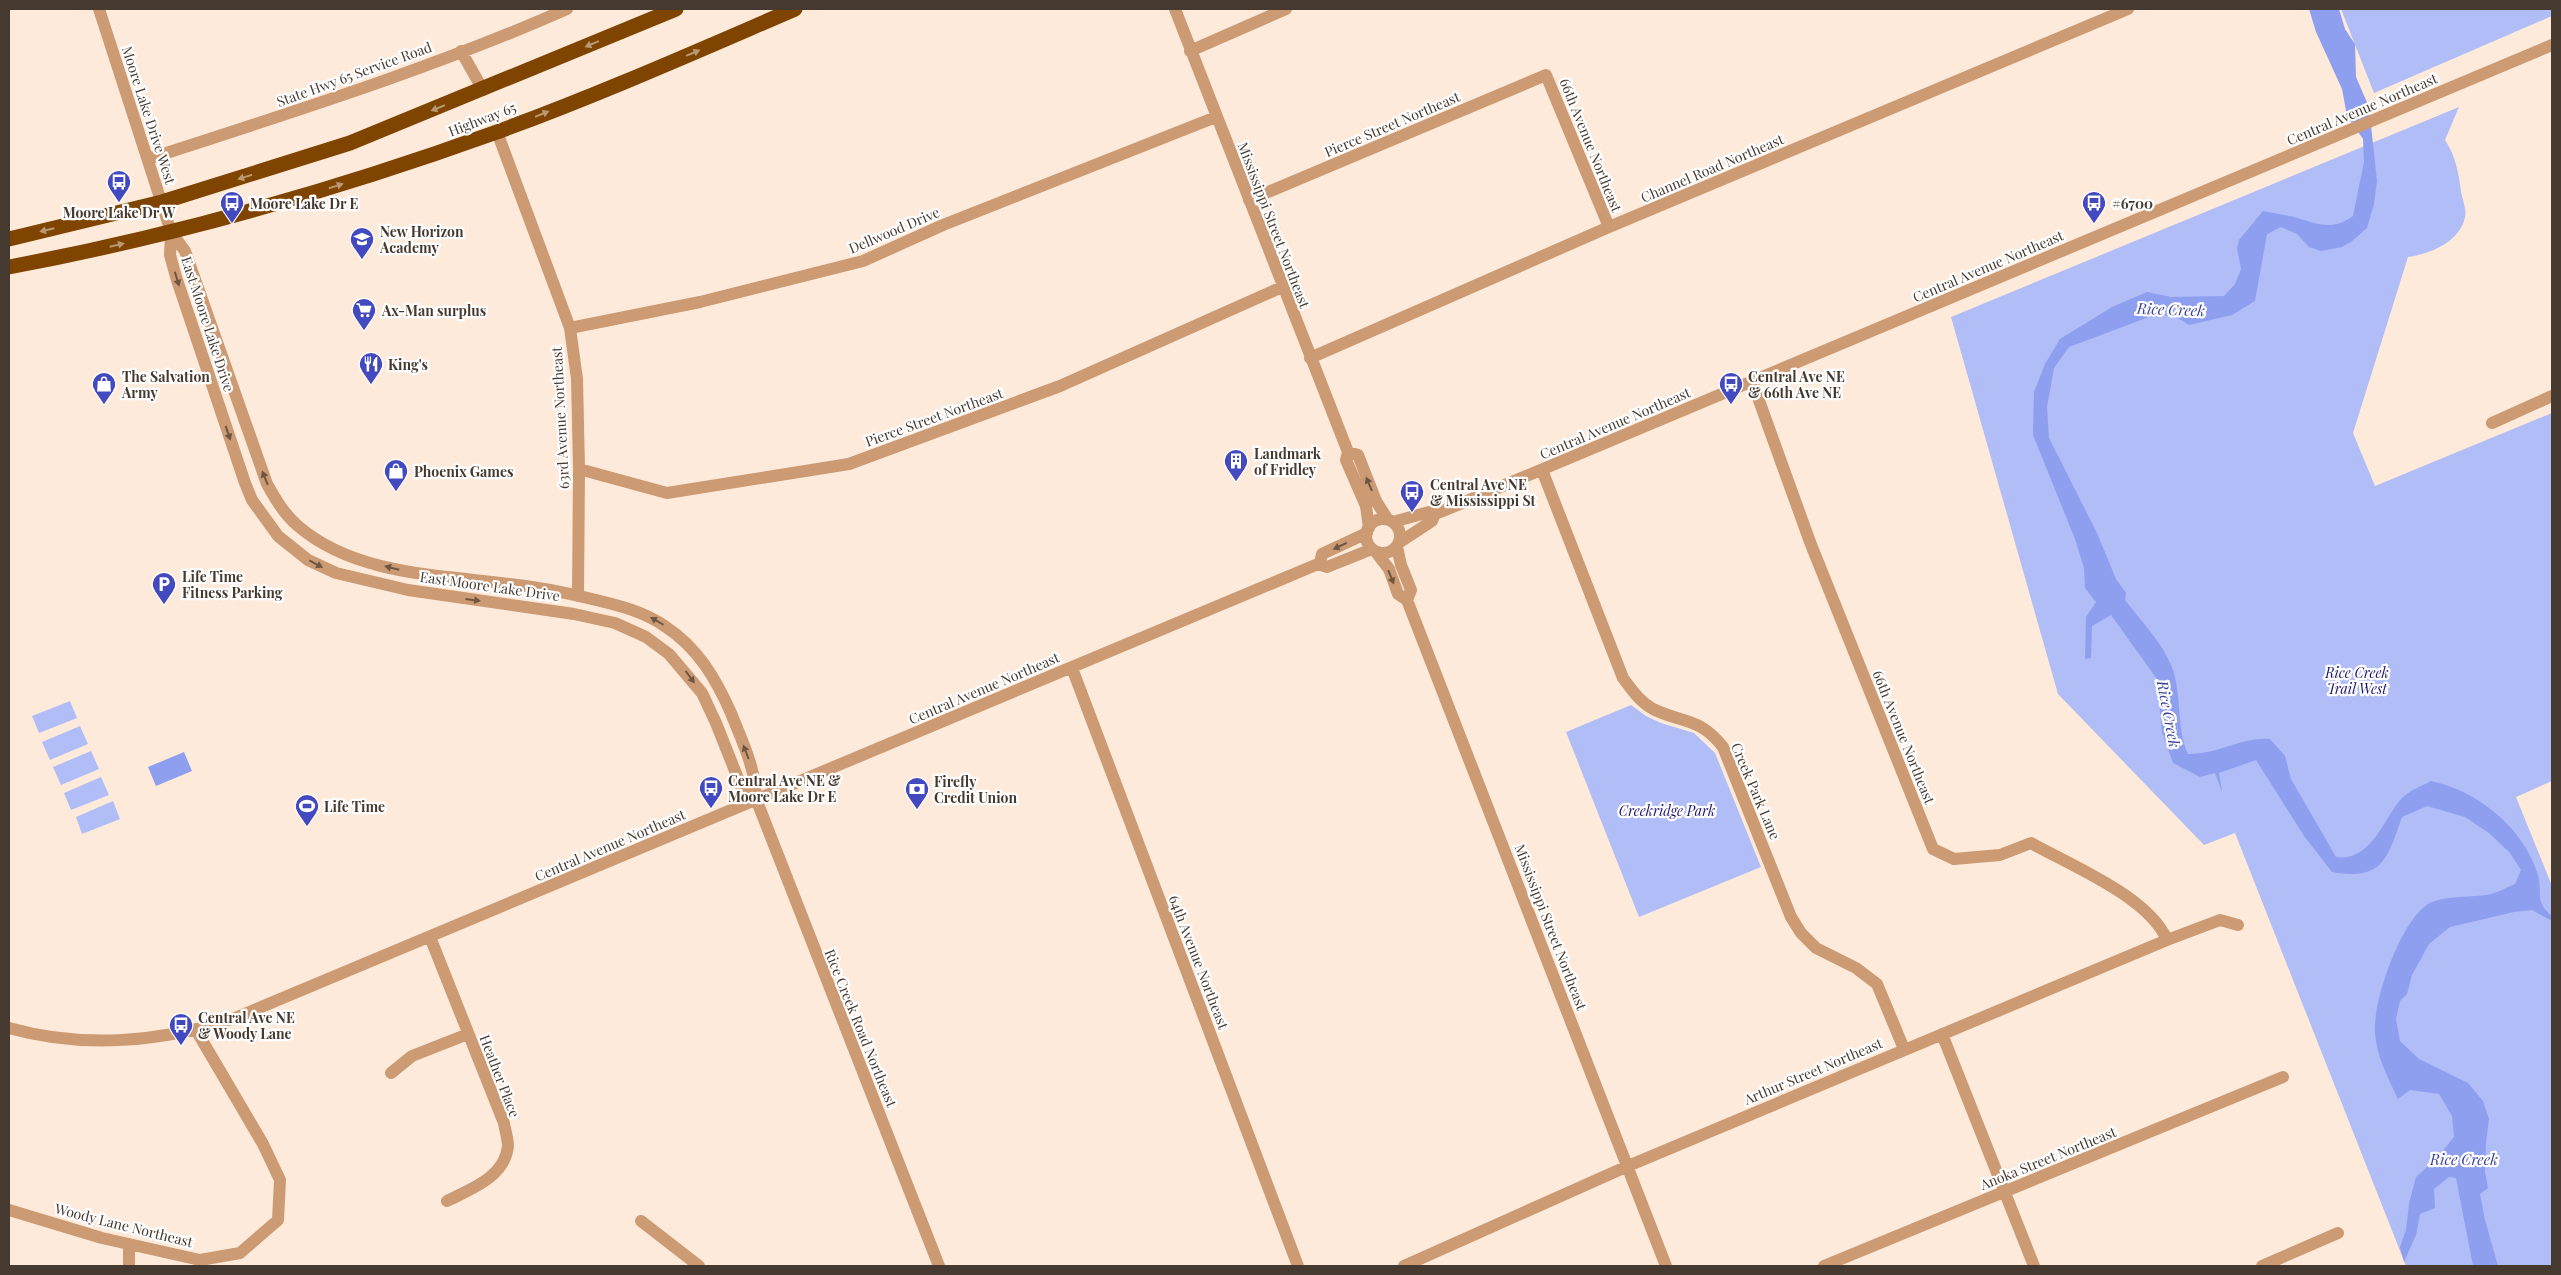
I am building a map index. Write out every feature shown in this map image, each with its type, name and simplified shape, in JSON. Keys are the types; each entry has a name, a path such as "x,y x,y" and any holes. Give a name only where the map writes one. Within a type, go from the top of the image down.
{"highway":[{"name":"Highway 65","path":"9,239 162,202 350,143 483,90 676,9"},
{"name":"Highway 65","path":"9,268 171,232 280,203 497,132 671,62 795,9"}],"street":[{"name":"Moore Lake Drive West","path":"99,9 171,232"},
{"name":"State Hwy 65 Service Road","path":"148,159 338,97 492,42 567,9"},
{"name":"Mississippi Street Northeast","path":"1175,9 1282,288 1348,452 1346,460 1366,506 1368,531"},
{"path":"1190,51 1286,9"},
{"name":"Channel Road Northeast","path":"1310,358 1609,227 2128,9"},
{"name":"Central Avenue Northeast","path":"1398,545 1432,521 1436,514 2552,45"},
{"path":"461,52 483,90"},
{"name":"66th Avenue Northeast","path":"1546,75 1609,227"},
{"name":"Pierce Street Northeast","path":"1249,200 1546,75"},
{"name":"Dellwood Drive","path":"570,328 700,302 863,261 943,225 1216,117"},
{"name":"63rd Avenue Northeast","path":"497,132 570,328 577,379 579,469 578,596"},
{"name":"East Moore Lake Drive","path":"171,232 185,251 266,484 281,508 298,526 332,549 394,569 512,584 578,596"},
{"name":"East Moore Lake Drive","path":"171,232 170,255 176,277 245,483 256,508 278,536 291,548 321,567 359,579 435,594 574,614"},
{"name":"Pierce Street Northeast","path":"579,469 667,493 849,464 1060,386 1282,288"},
{"name":"66th Avenue Northeast","path":"1752,381 1810,542 1932,849 1954,859 2000,855 2031,843 2139,905 2162,927 2167,940"},
{"path":"2492,423 2552,396"},
{"name":"Mississippi Street Northeast","path":"1348,452 1358,455 1376,501 1391,521"},
{"name":"Creek Park Lane","path":"1542,470 1624,678 1636,696 1652,708 1700,725 1712,734 1723,747 1791,917 1801,933 1816,948 1856,968 1877,984 1904,1049"},
{"name":"Central Avenue Northeast","path":"1391,521 1429,512 1436,514"},
{"path":"1377,520 1391,521 1400,531 1398,545 1387,553 1374,550 1368,544 1368,531 1377,520"},
{"name":"Central Avenue Northeast","path":"1320,563 1322,554 1368,531"},
{"name":"Mississippi Street Northeast","path":"1398,545 1400,565 1411,590 1407,600"},
{"name":"Mississippi Street Northeast","path":"1374,550 1389,569 1398,594 1407,600 1666,1266"},
{"name":"Central Avenue Northeast","path":"9,1028 40,1036 117,1040 158,1037 196,1030 251,1013 1320,563 1327,566 1374,550"},
{"name":"Rice Creek Road Northeast","path":"578,596 622,607 655,620 680,637 694,650 708,667 721,690 756,780 756,799 939,1266"},
{"name":"Rice Creek Road Northeast","path":"574,614 631,629 669,654 702,694 716,723 741,786 756,799"},
{"name":"64th Avenue Northeast","path":"1072,668 1298,1266"},
{"name":"Arthur Street Northeast","path":"1404,1266 1628,1166 2167,940 2220,920 2238,925"},
{"name":"Heather Place","path":"430,937 504,1123 508,1146 503,1164 492,1175 447,1201"},
{"name":"Woody Lane Northeast","path":"9,1210 129,1244 200,1260 240,1253 278,1220 280,1180 263,1144 196,1030"},
{"path":"391,1073 412,1056 468,1034"},
{"path":"1942,1034 2034,1266"},
{"name":"Anoka Street Northeast","path":"1824,1266 2283,1077"},
{"path":"642,1221 699,1266"},
{"path":"2262,1266 2338,1234"},
{"path":"129,1244 129,1266"}],"green space":[{"path":"2341,9 2552,9 2552,16 2374,93"},
{"name":"Rice Creek Trail West","path":"2459,107 2445,140 2456,164 2465,208 2465,217 2462,226 2451,240 2434,250 2408,257 2353,433 2375,486 2552,413 2552,781 2516,797 2552,886 2552,1266 2406,1266 2235,833 2204,845 2058,694 1951,317"},
{"path":"70,701 77,718 39,733 32,716"},
{"name":"Creekridge Park","path":"1631,705 1646,716 1661,723 1694,733 1715,753 1761,867 1639,917 1566,732"},
{"path":"80,726 88,744 50,760 42,742"},
{"path":"91,751 99,769 61,785 53,767"},
{"path":"101,777 109,795 71,810 64,793"},
{"path":"113,801 120,819 82,834 76,817"}],"water":[{"name":"Rice Creek","path":"2309,9 2339,9 2345,29 2355,44 2356,77 2369,107 2377,181 2374,204 2367,228 2342,247 2321,251 2309,247 2297,234 2281,227 2267,234 2255,301 2232,315 2189,325 2173,315 2149,317 2069,347 2054,368 2047,407 2049,438 2097,533 2116,579 2126,593 2125,600 2158,642 2169,660 2176,680 2180,723 2188,754 2209,752 2259,739 2270,739 2285,756 2291,779 2336,857 2348,857 2358,853 2367,846 2375,838 2401,799 2411,791 2431,781 2466,793 2497,814 2522,842 2531,858 2538,875 2541,902 2546,911 2552,916 2552,921 2532,910 2514,912 2450,927 2429,944 2412,975 2407,994 2400,1001 2396,1019 2400,1041 2419,1059 2468,1083 2483,1101 2489,1119 2485,1172 2488,1188 2480,1194 2498,1266 2473,1266 2456,1178 2449,1177 2434,1189 2435,1208 2420,1214 2416,1235 2404,1262 2400,1247 2406,1230 2409,1204 2416,1177 2437,1158 2454,1137 2452,1116 2439,1094 2410,1090 2398,1099 2378,1051 2375,1020 2383,983 2390,962 2409,925 2419,912 2437,900 2497,892 2515,884 2521,870 2510,853 2489,833 2465,817 2427,806 2402,817 2387,855 2373,870 2349,874 2332,872 2304,836 2256,760 2219,773 2222,792 2215,773 2200,777 2173,763 2162,732 2157,679 2111,615 2092,626 2091,658 2085,659 2086,617 2096,602 2085,588 2084,568 2075,539 2033,435 2034,392 2045,364 2060,339 2112,307 2147,292 2171,297 2224,296 2235,284 2241,269 2237,248 2239,240 2263,211 2322,225 2337,224 2353,216 2364,162 2363,139 2347,116 2342,89 2316,32"},
{"path":"184,752 192,771 156,786 148,767"}],"place":[{"name":"Moore Lake Dr W","path":"119,203"},
{"name":"Moore Lake Dr E","path":"232,224"},
{"name":"#6700","path":"2094,224"},
{"name":"New Horizon Academy","path":"362,260"},
{"name":"Ax-Man surplus","path":"364,331"},
{"name":"King's","path":"371,385"},
{"name":"The Salvation Army","path":"104,405"},
{"name":"Central Ave NE & 66th Ave NE","path":"1731,405"},
{"name":"Landmark of Fridley","path":"1236,482"},
{"name":"Phoenix Games","path":"396,492"},
{"name":"Central Ave NE & Mississippi St","path":"1412,513"},
{"name":"Life Time Fitness Parking","path":"164,605"},
{"name":"Central Ave NE & Moore Lake Dr E","path":"711,809"},
{"name":"Firefly Credit Union","path":"917,810"},
{"name":"Life Time","path":"307,827"},
{"name":"Central Ave NE & Woody Lane","path":"181,1046"}]}
